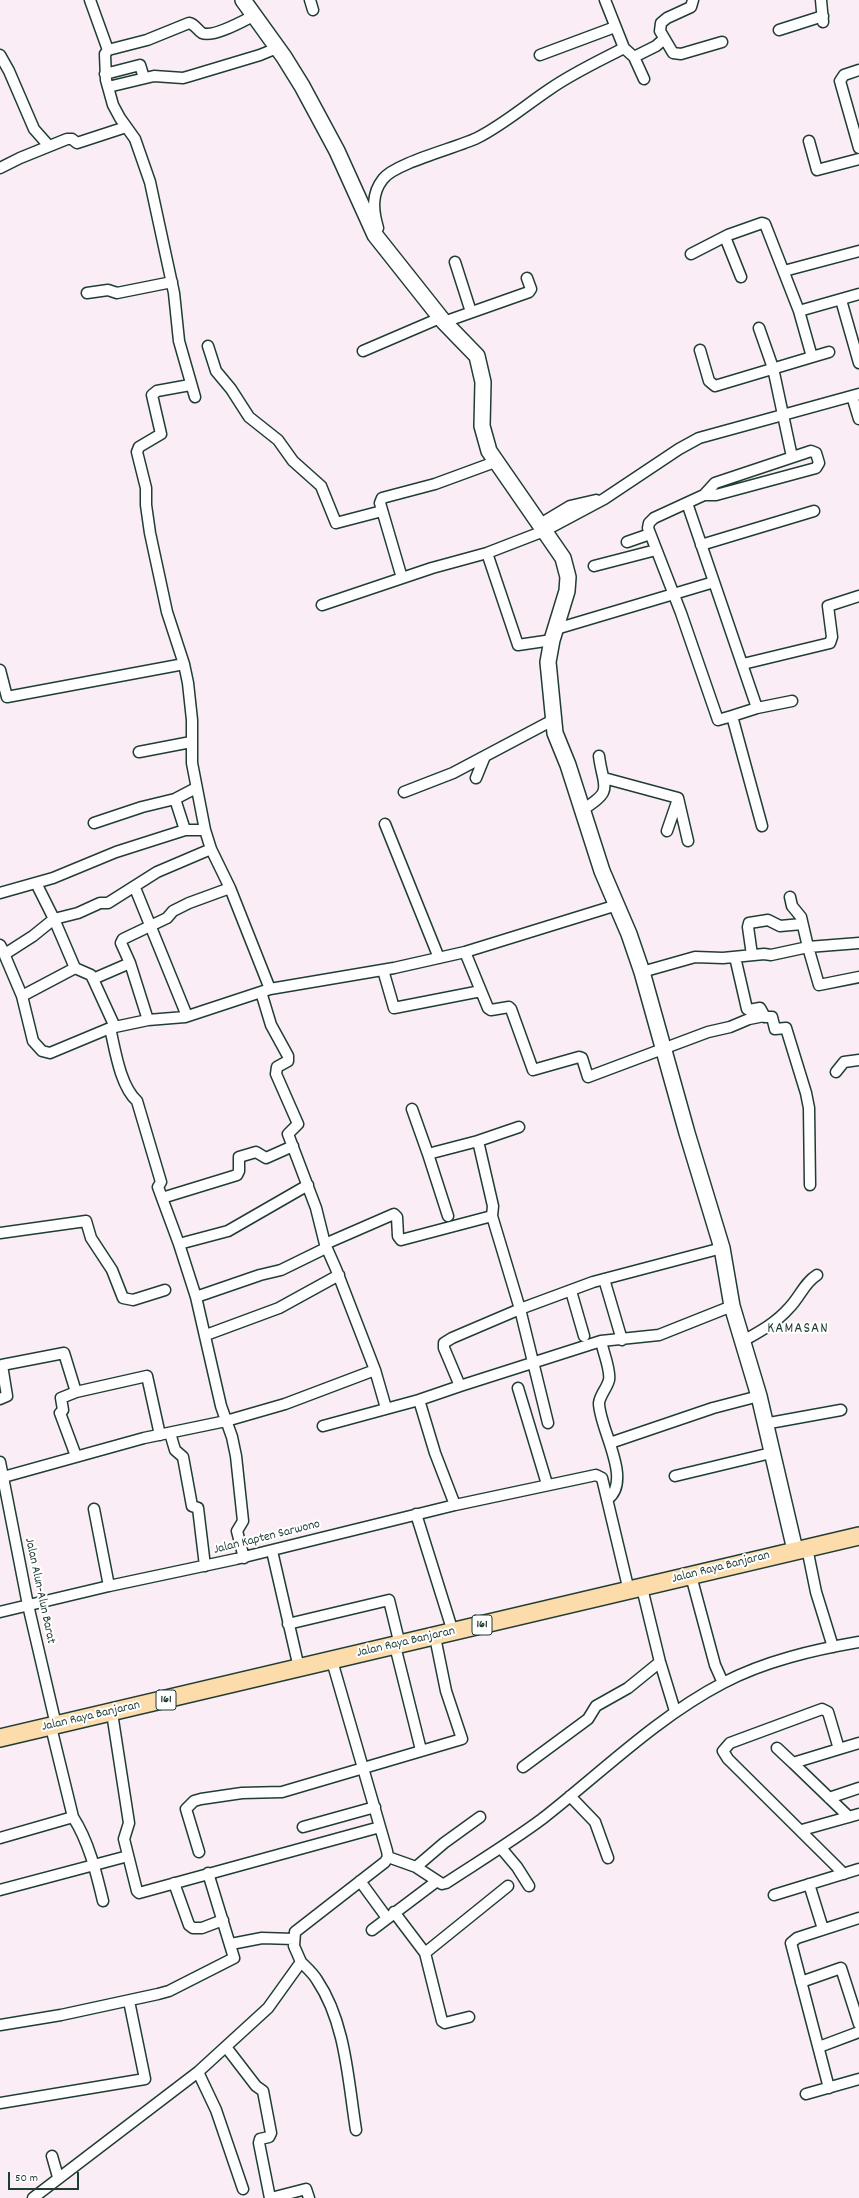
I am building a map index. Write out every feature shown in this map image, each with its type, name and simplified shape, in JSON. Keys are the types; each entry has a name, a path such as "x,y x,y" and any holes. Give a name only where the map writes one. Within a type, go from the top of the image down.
{"main road":[{"name":"Jalan Raya Banjaran","path":"0,1738 859,1536"}],"street":[{"path":"90,0 108,50"},
{"path":"310,0 313,10"},
{"path":"605,0 624,48 634,57 644,80"},
{"path":"693,0 691,7 667,18 661,23 660,31 664,39 676,55 722,42"},
{"path":"779,30 823,19 821,0"},
{"path":"195,398 190,385 179,341 172,282 150,182 136,139 126,127 113,105 105,74 105,54 108,50 147,40 189,23 202,33 223,30 251,7 302,86 327,132 372,229 380,241 477,356 482,369 483,382 482,426 489,451 495,462 551,522 568,577 567,592 554,634 548,662 553,720 558,745 568,765 602,871 617,905 642,972 663,1050 722,1248 732,1306 741,1342 759,1396 771,1453 833,1647"},
{"path":"540,55 615,27"},
{"path":"634,57 656,46 664,39"},
{"path":"108,86 144,78 190,76 260,55 277,48"},
{"path":"380,241 380,233 374,216 374,196 386,175 420,159 476,138 494,129 561,81 624,48"},
{"path":"0,55 34,130 49,146"},
{"path":"105,74 140,65 144,78"},
{"path":"859,70 841,78 841,84 855,114 859,148"},
{"path":"0,168 67,139 72,139 77,143 126,127"},
{"path":"809,141 817,170 859,159"},
{"path":"691,254 758,223 765,224 799,311 812,357"},
{"path":"725,237 741,277"},
{"path":"784,271 859,251"},
{"path":"455,262 469,313"},
{"path":"363,351 447,319 529,292 531,288 528,278"},
{"path":"87,293 108,290 117,293 172,282"},
{"path":"799,311 859,294"},
{"path":"841,300 859,363"},
{"path":"760,328 773,368 782,416 792,457"},
{"path":"208,346 216,371 231,389 249,417 278,440 293,461 321,486 336,523 382,511"},
{"path":"700,350 710,381 715,386 829,352"},
{"path":"190,385 158,391 152,395 161,434 139,447 137,452 146,488 146,505 150,533 167,612 184,664 192,720 192,764 196,788 205,830 211,849 230,888 266,990 271,1024 289,1058 277,1067 276,1074 298,1124 288,1132 308,1185 325,1246 339,1275 375,1370 386,1408"},
{"path":"322,605 402,578 487,553 551,522 604,499 692,441 710,434 856,395 859,419"},
{"path":"704,495 716,495 816,468 819,465 814,452 792,457 714,483 704,495 654,518 649,523 648,528 674,594 718,720 757,708 792,700"},
{"path":"402,578 380,503 382,498 435,484 495,462"},
{"path":"687,503 757,708"},
{"path":"701,545 814,511"},
{"path":"627,542 650,534"},
{"path":"594,566 656,550"},
{"path":"487,553 518,645 554,634 599,616 714,582"},
{"path":"743,664 830,643 832,637 827,610 828,606 859,596"},
{"path":"0,670 7,697 184,664"},
{"path":"732,716 762,826"},
{"path":"404,792 453,773 553,720"},
{"path":"140,752 191,742"},
{"path":"476,778 485,756"},
{"path":"582,810 600,799 605,791 604,778 599,756"},
{"path":"604,778 678,798"},
{"path":"94,822 142,806 175,799 196,788"},
{"path":"667,831 678,798"},
{"path":"678,798 688,841"},
{"path":"175,799 185,830"},
{"path":"385,824 439,958"},
{"path":"0,893 36,883 116,852 185,830 205,830"},
{"path":"211,849 157,872 135,888 108,903 100,903 78,913 54,919 33,936 2,953 22,996 33,1042 42,1051 50,1053 112,1028 148,1020 187,1016 266,990 383,970 465,952 617,905"},
{"path":"36,883 54,919 75,968 91,975 93,979 112,1028 116,1058 128,1091 137,1101 161,1182 158,1187 179,1244 196,1297 206,1335 221,1406 236,1456 243,1521 237,1531 244,1558"},
{"path":"135,888 187,1016"},
{"path":"148,1020 130,963 121,943 122,940 168,918 173,911 189,903 230,888"},
{"path":"790,897 792,906 799,914 819,985 859,977"},
{"path":"752,955 748,927 749,923 768,920 780,926 802,924"},
{"path":"642,972 695,956 736,957 771,955 808,947 859,943"},
{"path":"465,952 488,1008 491,1010 509,1007 511,1009 533,1070 579,1057 582,1058 586,1076 591,1077 712,1031 730,1027 749,1019 764,1016 772,1017 776,1030 786,1028 806,1093 808,1108 810,1185"},
{"path":"736,957 747,1009 760,1008 764,1016"},
{"path":"93,979 130,963"},
{"path":"22,996 75,968"},
{"path":"383,970 394,1008 481,992"},
{"path":"836,1072 844,1062 859,1060"},
{"path":"412,1109 448,1216"},
{"path":"428,1154 478,1141 519,1127"},
{"path":"478,1141 493,1206 492,1216 520,1309 548,1423"},
{"path":"162,1198 237,1175 239,1171 239,1157 257,1152 266,1158 293,1146"},
{"path":"179,1244 228,1231 308,1185"},
{"path":"196,1297 260,1275 281,1270 325,1246 394,1214 397,1217 398,1236 401,1240 492,1216"},
{"path":"0,1233 86,1221 92,1238 112,1270 124,1298 133,1300 165,1290"},
{"path":"460,1386 444,1343 520,1309 635,1269 722,1248"},
{"path":"206,1335 279,1308 339,1275"},
{"path":"741,1342 776,1321 791,1307 805,1285 816,1275"},
{"path":"604,1280 622,1340"},
{"path":"571,1291 584,1336"},
{"path":"323,1426 419,1400 534,1364 601,1341 659,1335 732,1306"},
{"path":"601,1341 609,1376 599,1404 610,1443 617,1484 611,1496 635,1589 672,1714"},
{"path":"0,1399 7,1396 2,1364 60,1353 65,1354 76,1392"},
{"path":"2,1477 76,1456 165,1434 226,1421 309,1397 375,1370"},
{"path":"76,1456 60,1413 63,1410 60,1399 76,1392 147,1376 165,1434 174,1449 183,1457 192,1506 198,1508 205,1566"},
{"path":"518,1388 543,1485"},
{"path":"610,1443 713,1408 759,1396"},
{"path":"419,1400 435,1453 455,1505"},
{"path":"764,1424 841,1410"},
{"path":"675,1476 771,1453"},
{"name":"Jalan Alun-Alun Barat","path":"0,1462 5,1508 28,1605 73,1817 80,1828 104,1901"},
{"name":"Jalan Kapten Sarwono","path":"0,1612 109,1586 244,1558 416,1514 543,1485 598,1476 602,1478 611,1496"},
{"path":"94,1509 109,1586"},
{"path":"416,1514 453,1632"},
{"path":"272,1551 299,1668"},
{"path":"691,1576 715,1665 723,1683"},
{"path":"288,1624 389,1600 421,1750"},
{"path":"199,1852 186,1809 194,1801 242,1794 282,1792 462,1739 446,1691 435,1636"},
{"path":"388,1857 416,1867 442,1884 446,1883 500,1848 570,1796 672,1714 723,1683 778,1660 859,1642"},
{"path":"332,1661 364,1768 388,1857 385,1862 300,1927 294,1939 294,1946 302,1962 317,1979 333,2012 341,2039 356,2130"},
{"path":"523,1767 588,1719 596,1706 628,1688 656,1664"},
{"path":"837,1876 802,1830 728,1759 724,1754 724,1748 730,1743 822,1709 828,1712 838,1749"},
{"path":"112,1712 129,1823 124,1837 139,1893 208,1873 256,1862 380,1826"},
{"path":"793,1763 859,1743"},
{"path":"777,1748 849,1817"},
{"path":"829,1798 859,1788"},
{"path":"570,1796 595,1822 608,1858"},
{"path":"303,1827 375,1807"},
{"path":"802,1830 859,1814"},
{"path":"0,1838 73,1817"},
{"path":"416,1867 444,1843 480,1817"},
{"path":"500,1848 517,1867 529,1886"},
{"path":"0,1890 93,1864 128,1856"},
{"path":"774,1895 859,1869"},
{"path":"0,2025 61,2015 170,1991 233,1959 235,1956 208,1873"},
{"path":"360,1881 425,1953 442,2021 445,2023 469,2016"},
{"path":"372,1930 437,1881"},
{"path":"174,1883 189,1925 193,1928 202,1928 223,1920"},
{"path":"809,1884 824,1929"},
{"path":"425,1953 508,1886"},
{"path":"829,2088 791,1946 791,1940 859,1918"},
{"path":"231,1944 262,1938 294,1939"},
{"path":"33,2198 58,2177 198,2072 268,2008 302,1962"},
{"path":"801,1982 841,1968 859,2024"},
{"path":"0,2103 145,2079 130,2001"},
{"path":"819,2047 859,2032"},
{"path":"226,2046 256,2086 263,2091 271,2133 269,2137 260,2139 258,2143 274,2198 306,2189 309,2198"},
{"path":"198,2072 218,2117 243,2189"},
{"path":"806,2094 859,2079"},
{"path":"52,2156 58,2177"}],"district":[{"name":"KAMASAN","path":"798,1330"}]}
